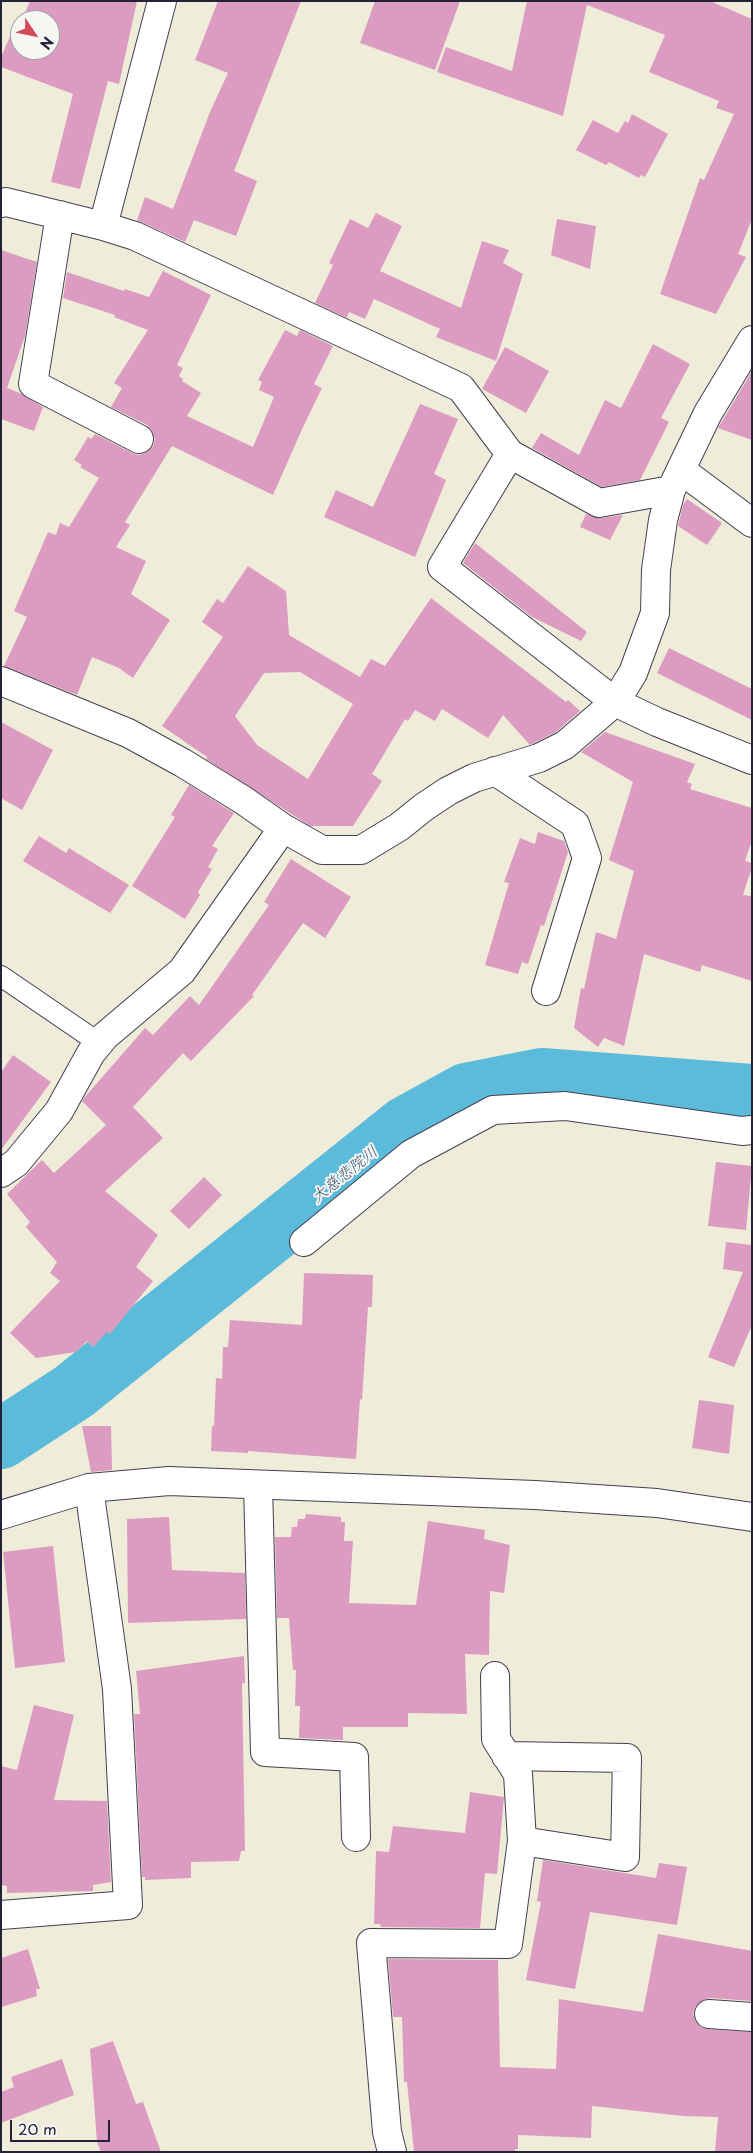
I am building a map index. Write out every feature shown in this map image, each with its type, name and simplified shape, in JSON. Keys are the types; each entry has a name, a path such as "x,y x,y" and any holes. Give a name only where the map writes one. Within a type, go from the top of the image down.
{"street":[{"path":"103,226 162,1"},
{"path":"1,202 60,215 135,236 461,388 510,454 599,503 676,480 752,523"},
{"path":"60,215 33,384 139,439"},
{"path":"1,681 128,733 236,795 282,828 322,850 361,850 399,827 448,791 474,778 539,758 566,745 615,702 633,673 654,613 656,570 663,520 676,480 708,413 752,340"},
{"path":"510,454 442,566 615,702 657,722 752,760"},
{"path":"495,771 575,824 587,858 546,991"},
{"path":"1,1173 16,1163 59,1111 91,1052 99,1043 182,971 282,828"},
{"path":"304,1242 411,1154 493,1110 565,1106 752,1130"},
{"path":"1,1515 89,1488 169,1480 535,1495 657,1503 752,1517"},
{"path":"258,1485 265,1752 354,1757 356,1837"},
{"path":"1,1915 128,1905 117,1689 89,1488"},
{"path":"392,2152 387,2132 371,1943 508,1944 522,1842 518,1774 496,1739 495,1676"},
{"path":"506,1756 627,1758 625,1856 522,1842"},
{"path":"708,2014 752,2017"}],"lane":[{"path":"1,976 99,1043"}],"building":[{"path":"30,1 137,1 119,84 108,81 80,189 51,182 73,94 1,67 1,57 10,37 10,60 60,60 60,10 26,10"},
{"path":"218,1 301,1 234,171 257,181 236,236 194,220 185,242 137,220 145,197 173,209 210,112 228,73 195,60"},
{"path":"375,1 460,1 435,70 360,43"},
{"path":"527,1 710,1 752,19 752,219 738,254 746,257 716,314 660,294 700,178 704,180 734,114 716,108 719,101 649,72 665,35 587,5 563,116 437,72 446,47 512,71"},
{"path":"632,114 668,134 645,177 641,175 639,178 609,162 606,165 576,150 593,120 618,133 625,121 628,123"},
{"path":"376,213 402,226 380,271 461,308 482,241 509,250 503,263 523,274 496,361 436,337 440,329 374,299 365,319 349,312 347,318 315,303 333,265 329,263 350,219 368,228"},
{"path":"557,219 596,226 590,269 551,255"},
{"path":"1,250 37,262 25,336 7,388 22,394 43,407 34,431 1,419"},
{"path":"163,271 211,295 177,365 183,368 179,376 183,379 182,381 201,393 187,416 253,447 274,397 259,390 262,382 258,380 285,330 297,336 300,330 333,346 314,384 322,388 273,495 172,446 125,522 130,525 116,547 146,561 131,594 170,620 133,678 119,668 92,657 77,695 4,666 27,617 14,611 48,532 56,535 60,523 69,527 99,478 80,467 82,465 74,460 88,437 91,439 95,434 139,455 148,452 153,446 155,439 147,425 111,407 122,388 114,383 148,330 114,317 115,315 63,298 67,272 124,291 125,289 149,297"},
{"path":"653,344 690,364 661,418 669,422 640,480 602,487 532,448 541,433 579,455 605,400 621,408"},
{"path":"505,347 549,371 526,413 482,389"},
{"path":"752,371 752,440 718,428"},
{"path":"420,404 458,419 434,474 446,480 415,557 324,517 336,490 373,507"},
{"path":"687,499 722,523 707,545 678,526 683,505"},
{"path":"586,514 601,518 623,515 610,540 580,527"},
{"path":"475,543 587,632 581,641 532,617 463,563"},
{"path":"248,566 286,591 289,635 360,677 371,659 385,666 431,598 566,702 568,700 580,711 556,732 530,745 503,715 488,738 442,709 435,721 415,710 408,721 405,719 372,774 382,781 353,826 310,826 206,759 207,757 162,726 223,637 202,622 217,599 223,603","holes":["300,672 353,704 308,779 257,745 235,716 264,673"]},
{"path":"669,648 752,689 752,720 657,673"},
{"path":"1,722 53,750 22,810 1,798"},
{"path":"605,732 695,764 687,782 692,784 690,789 752,808 752,840 745,861 752,863 752,867 743,895 752,896 752,981 702,965 700,972 644,954 624,1046 604,1038 598,1047 574,1028 581,988 584,989 596,932 616,939 634,871 609,860 633,782 581,752"},
{"path":"189,785 234,813 212,846 218,849 208,867 212,869 198,892 200,895 185,919 132,886 175,817 171,815"},
{"path":"538,832 564,841 568,852 544,926 541,925 528,964 522,962 518,974 485,965 509,883 504,882 520,838 535,844"},
{"path":"39,836 66,853 69,848 129,885 110,913 23,861"},
{"path":"291,859 351,897 325,938 303,923 252,995 254,996 191,1061 183,1053 133,1107 163,1138 105,1191 158,1235 136,1267 153,1281 110,1334 107,1332 93,1347 87,1341 76,1352 36,1358 10,1333 60,1281 50,1273 57,1262 26,1227 30,1222 7,1194 42,1160 54,1173 106,1125 82,1101 84,1098 145,1028 153,1035 190,996 199,1005 269,905 264,902"},
{"path":"13,1055 51,1082 1,1150 1,1072"},
{"path":"716,1162 752,1166 746,1230 708,1226"},
{"path":"204,1177 222,1195 189,1229 170,1211"},
{"path":"726,1242 752,1245 752,1325 734,1367 708,1357 743,1272 723,1269"},
{"path":"304,1273 373,1275 372,1307 368,1307 356,1459 248,1451 248,1453 211,1451 216,1378 222,1379 223,1347 228,1347 230,1320 302,1325"},
{"path":"699,1400 734,1405 729,1454 692,1448"},
{"path":"82,1426 111,1426 112,1470 91,1472"},
{"path":"306,1514 341,1517 341,1522 345,1522 344,1541 353,1541 349,1603 416,1605 428,1521 485,1530 484,1539 510,1545 504,1593 490,1591 489,1655 465,1654 467,1714 408,1713 408,1727 343,1727 343,1740 299,1738 300,1706 295,1706 296,1670 293,1670 289,1618 277,1618 275,1537 291,1537 292,1527 297,1527 298,1519 305,1519"},
{"path":"169,1517 172,1570 245,1573 246,1619 128,1623 127,1519"},
{"path":"53,1546 65,1662 15,1668 3,1552"},
{"path":"244,1656 245,1683 242,1683 245,1851 241,1851 239,1861 191,1862 191,1878 145,1880 145,1877 142,1877 134,1714 140,1714 136,1671"},
{"path":"34,1705 74,1715 54,1800 107,1801 111,1882 93,1885 93,1891 7,1893 7,1886 1,1885 1,1766 17,1770"},
{"path":"470,1792 504,1797 497,1874 485,1873 480,1928 381,1927 380,1924 374,1924 376,1851 389,1852 393,1826 465,1833"},
{"path":"543,1860 656,1878 659,1863 687,1867 677,1925 590,1912 575,1989 526,1980 541,1902 537,1901"},
{"path":"658,1934 752,1951 752,2001 710,1998 703,2000 696,2006 693,2013 695,2021 701,2027 707,2029 752,2032 752,2152 715,2152 718,2117 683,2116 592,2106 591,2138 518,2135 518,2149 515,2149 515,2152 414,2152 407,2082 404,2082 402,2017 393,2017 388,1959 498,1960 500,2067 556,2069 559,1999 643,2012"},
{"path":"28,1949 40,1989 36,1989 37,1996 1,2007 1,1958"},
{"path":"113,2041 136,2104 143,2102 161,2152 101,2152 97,2142 90,2049"},
{"path":"62,2059 74,2095 1,2123 1,2092 14,2087 11,2077"}],"waterway":[{"name":"大慈悲院川","path":"1,1439 73,1392 406,1126 466,1093 542,1078 752,1094"}]}
